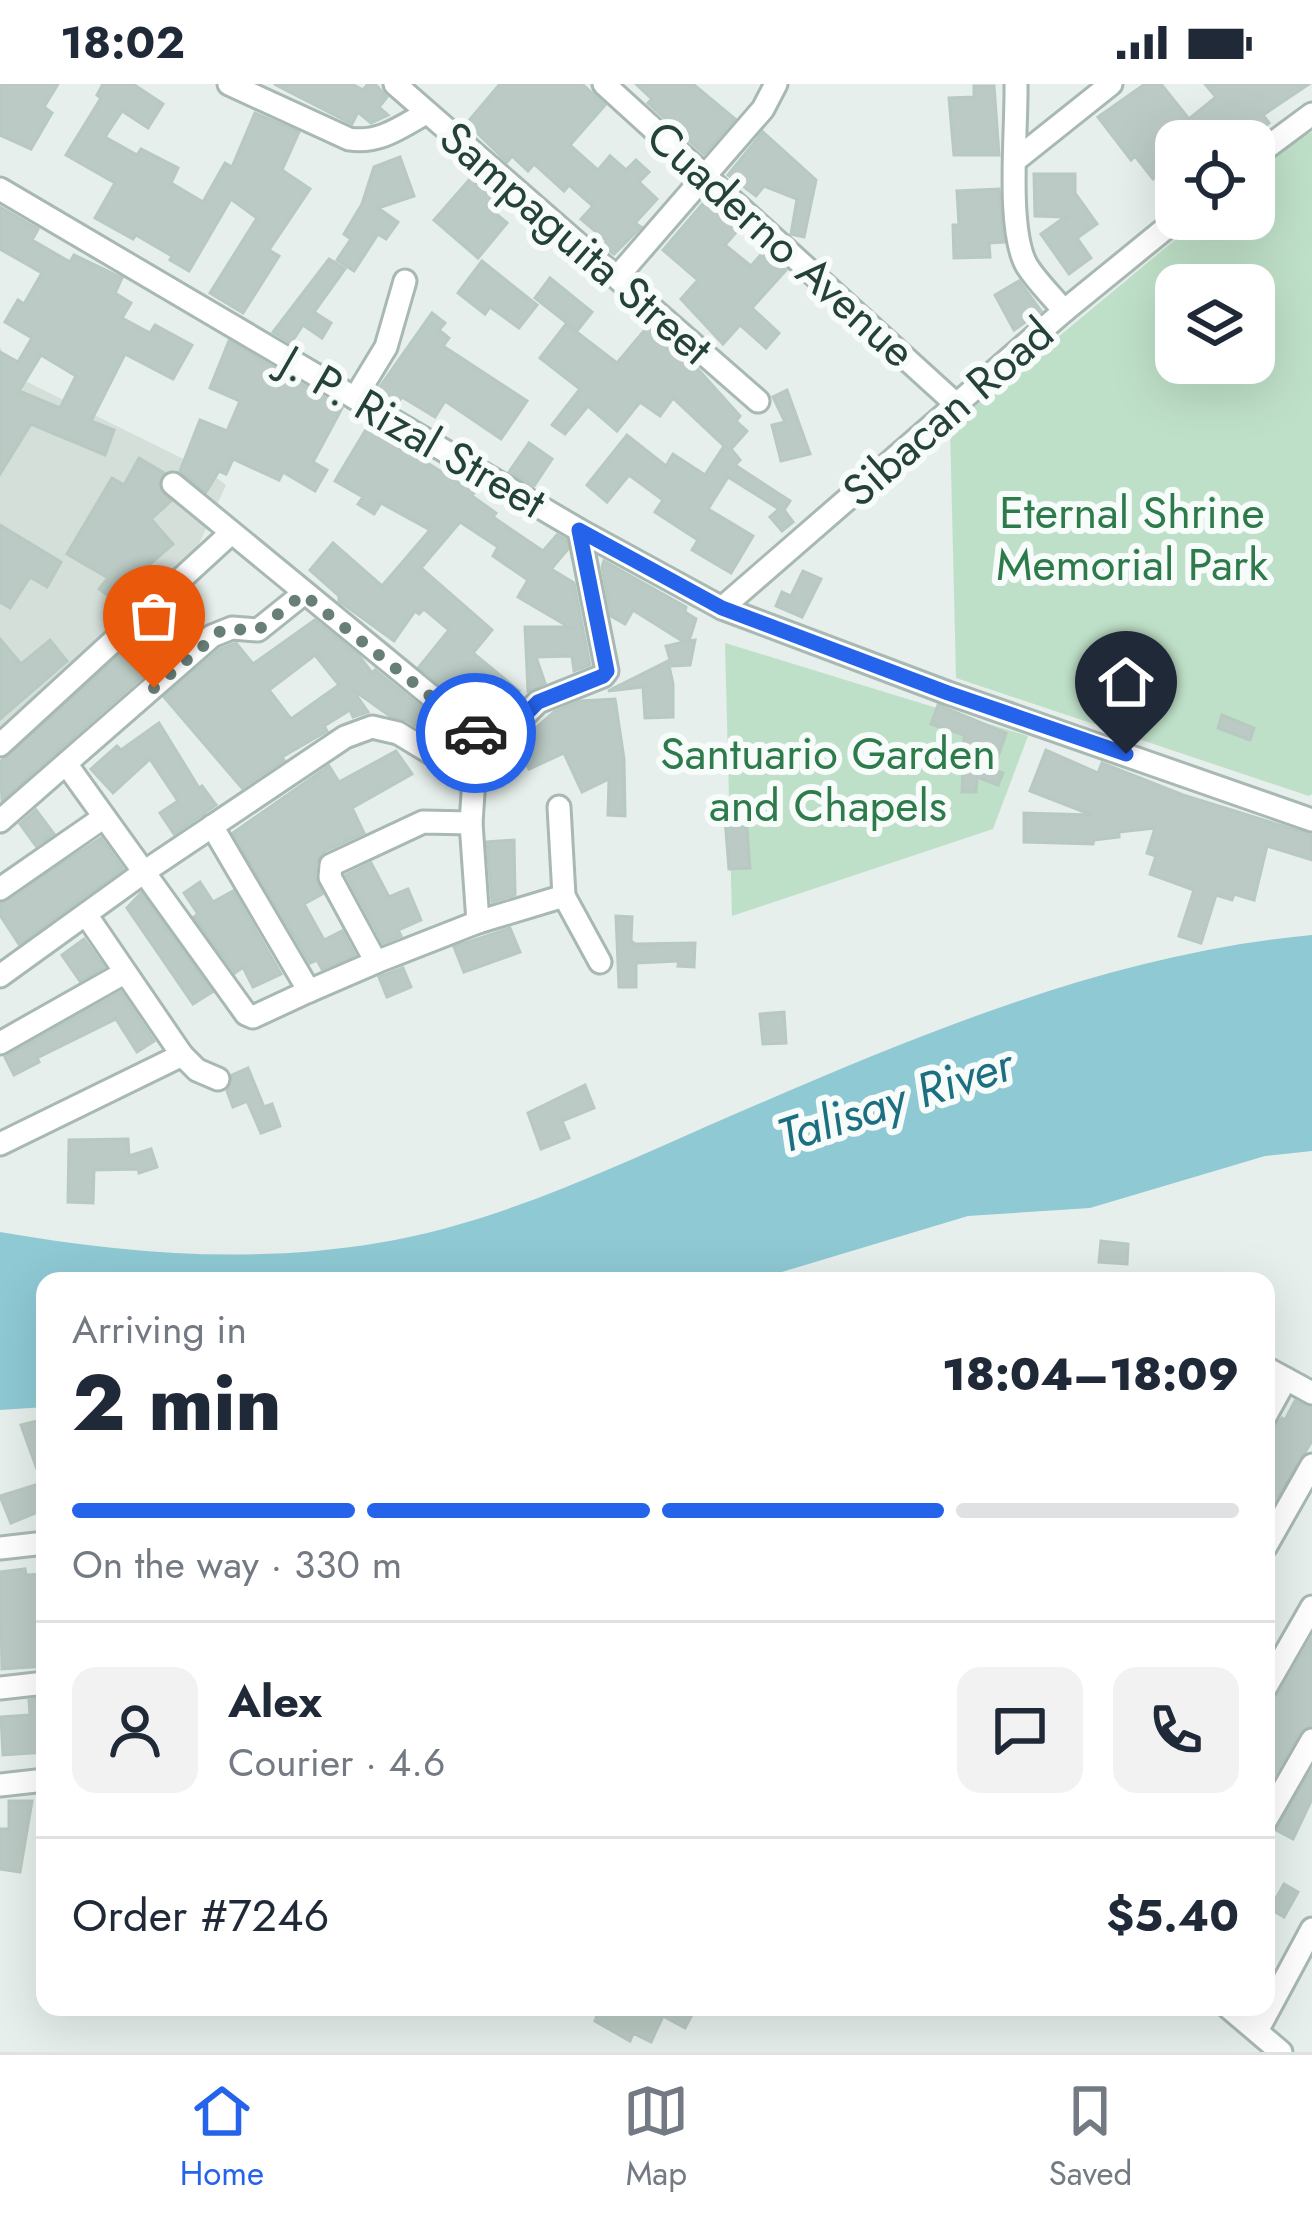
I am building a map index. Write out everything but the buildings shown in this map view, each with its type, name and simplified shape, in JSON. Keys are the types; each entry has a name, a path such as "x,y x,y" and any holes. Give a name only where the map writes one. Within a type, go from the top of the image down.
{"street":[{"path":"230,84 365,142 426,113"},
{"name":"Sampaguita Street","path":"395,84 758,401"},
{"name":"Cuaderno Avenue","path":"604,84 957,405"},
{"path":"618,276 763,109 776,84"},
{"path":"1016,84 1014,220 1018,244 1028,266 1064,310"},
{"path":"1017,159 1111,84"},
{"path":"1275,141 1312,114"},
{"name":"J. P. Rizal Street","path":"0,188 579,530 722,608 1312,820"},
{"name":"Sibacan Road","path":"722,608 1064,310 1155,237"},
{"path":"355,398 386,347 405,281"},
{"path":"173,484 493,747"},
{"path":"478,922 471,823 474,779 493,747 538,702 607,671 579,530"},
{"path":"0,745 230,534"},
{"path":"0,821 212,636 232,628 258,630 303,594"},
{"path":"0,976 345,737 372,727 398,733 474,779"},
{"path":"67,765 246,1014 253,1017 478,922 564,896"},
{"path":"559,807 564,896 600,962"},
{"path":"0,889 104,817"},
{"path":"376,962 330,877 331,865 423,822 471,823"},
{"path":"212,826 309,992"},
{"path":"86,916 182,1055 197,1070 218,1079"},
{"path":"0,1043 124,974"},
{"path":"0,1144 182,1055"},
{"path":"1276,1374 1312,1393"},
{"path":"1275,1530 1312,1465"},
{"path":"0,1548 36,1544"},
{"path":"1275,1671 1312,1607"},
{"path":"0,1688 36,1684"},
{"path":"1275,1804 1312,1740"},
{"path":"0,1785 36,1781"},
{"path":"1275,1998 1312,1929"},
{"path":"1239,2016 1281,2052"},
{"path":"1257,2031 1265,2016"}],"shaded area":[{"path":"0,347 13,375 206,470 226,485 199,544 127,619 0,731"}],"green space":[{"name":"Eternal Shrine Memorial Park","path":"1312,132 1309,796 956,678 950,427 1175,240 1275,240 1275,157"},
{"name":"Santuario Garden and Chapels","path":"725,643 1028,736 993,829 732,916"}],"water":[{"name":"Talisay River","path":"1312,935 1312,1151 1265,1156 1090,1208 968,1216 782,1272 36,1272 36,1408 0,1410 0,1232 141,1251 236,1255 330,1249 425,1233 560,1189 946,1027 1089,979 1236,945"}],"way so far":[{"path":"154,688 223,629 258,630 303,594 476,733"}],"route":[{"path":"476,733 493,747 538,702 607,671 579,530 722,608 1126,754"}]}
